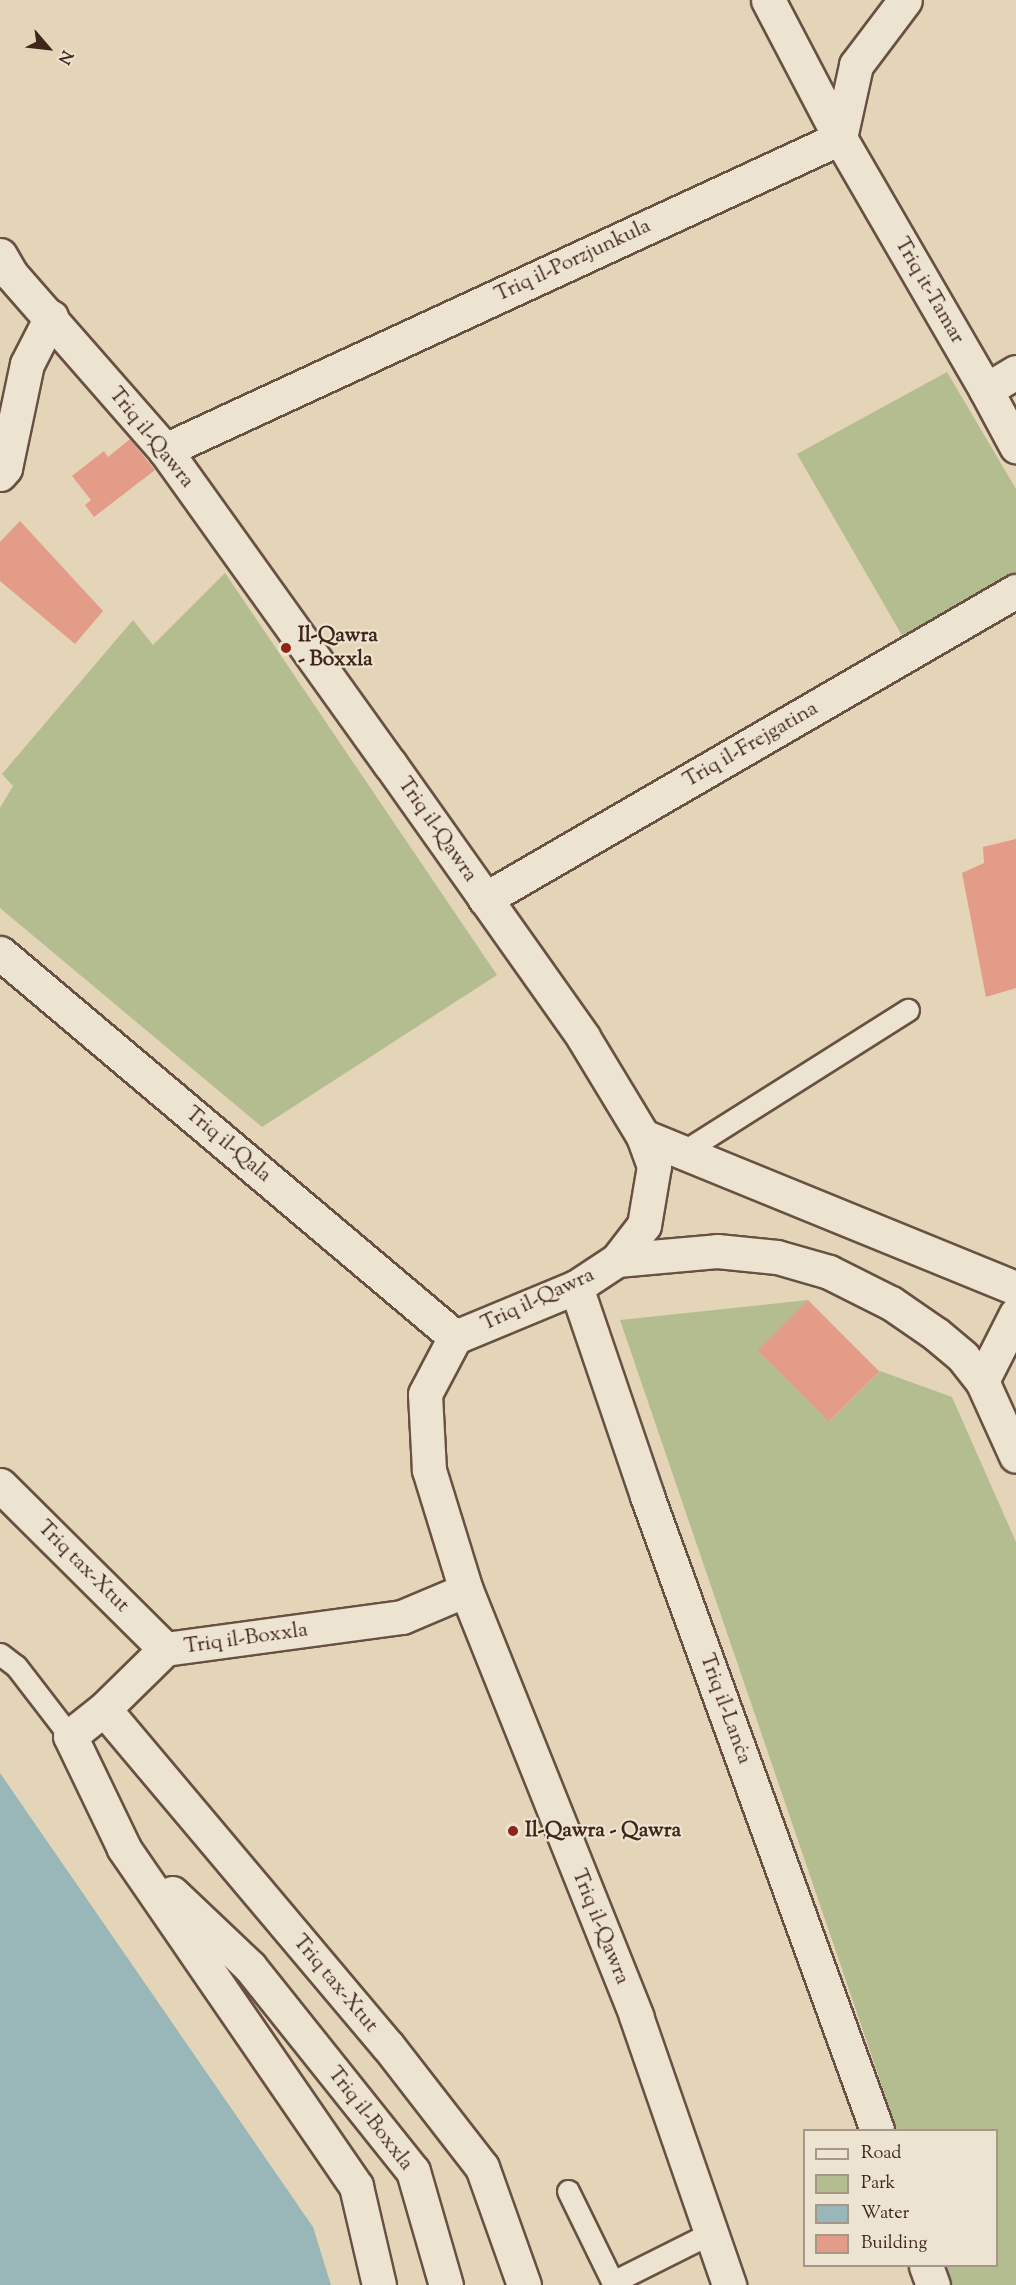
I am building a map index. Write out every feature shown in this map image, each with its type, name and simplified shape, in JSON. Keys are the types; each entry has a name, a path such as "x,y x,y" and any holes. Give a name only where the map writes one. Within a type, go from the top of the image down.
{"street":[{"name":"Triq it-Tamar","path":"768,0 840,138 1016,446"},
{"path":"840,138 856,65 905,0"},
{"name":"Triq il-Porzjunkula","path":"165,450 840,138"},
{"name":"Triq il-Qawra","path":"0,255 11,274 165,450 583,1037 643,1136 654,1166 645,1225 617,1260 576,1287 455,1337 425,1394 429,1470 466,1590 636,2016 729,2285"},
{"path":"0,474 4,468 27,364 51,317"},
{"path":"986,390 1016,372"},
{"name":"Triq il-Frejgatina","path":"485,900 1016,591"},
{"name":"Triq il-Qala","path":"0,953 455,1337"},
{"path":"643,1136 1016,1288"},
{"path":"617,1260 717,1251 777,1257 829,1272 891,1303 936,1334 963,1357 982,1381 1016,1456"},
{"name":"Triq il-Lanċa","path":"576,1287 648,1496 877,2129"},
{"path":"982,1381 1016,1314"},
{"name":"Triq tax-Xtut","path":"0,1485 165,1649"},
{"name":"Triq il-Boxxla","path":"379,2285 356,2186 124,1848 70,1736 104,1709 165,1649 402,1617 466,1590"},
{"name":"Triq tax-Xtut","path":"104,1709 388,2046 482,2167 524,2285"},
{"name":"Triq il-Boxxla","path":"124,1848 250,1967 413,2171 446,2285"},
{"path":"927,2267 933,2285"}],"lane":[{"path":"683,1152 908,1010"},
{"path":"0,1654 16,1666 70,1736"},
{"path":"568,2191 613,2283 711,2233"}],"green space":[{"path":"947,372 1016,489 1016,572 903,637 797,454"},
{"path":"225,573 497,975 262,1127 0,908 0,808 13,786 2,774 133,620 153,645"},
{"path":"808,1300 760,1351 830,1421 880,1371 952,1397 1016,1542 1016,2285 950,2285 944,2267 998,2267 998,2129 897,2129 620,1320"}],"water":[{"path":"0,1773 313,2227 331,2285 0,2285"}],"building":[{"path":"130,439 155,470 94,517 85,505 91,500 72,476 104,451 108,457"},
{"path":"20,521 103,611 75,644 0,581 0,542"},
{"path":"1016,839 1016,988 986,997 962,873 984,863 983,847"},
{"path":"808,1300 879,1371 829,1422 758,1350"}],"place":[{"name":"Il-Qawra - Boxxla","path":"286,648"},
{"name":"Il-Qawra - Qawra","path":"513,1831"}]}
